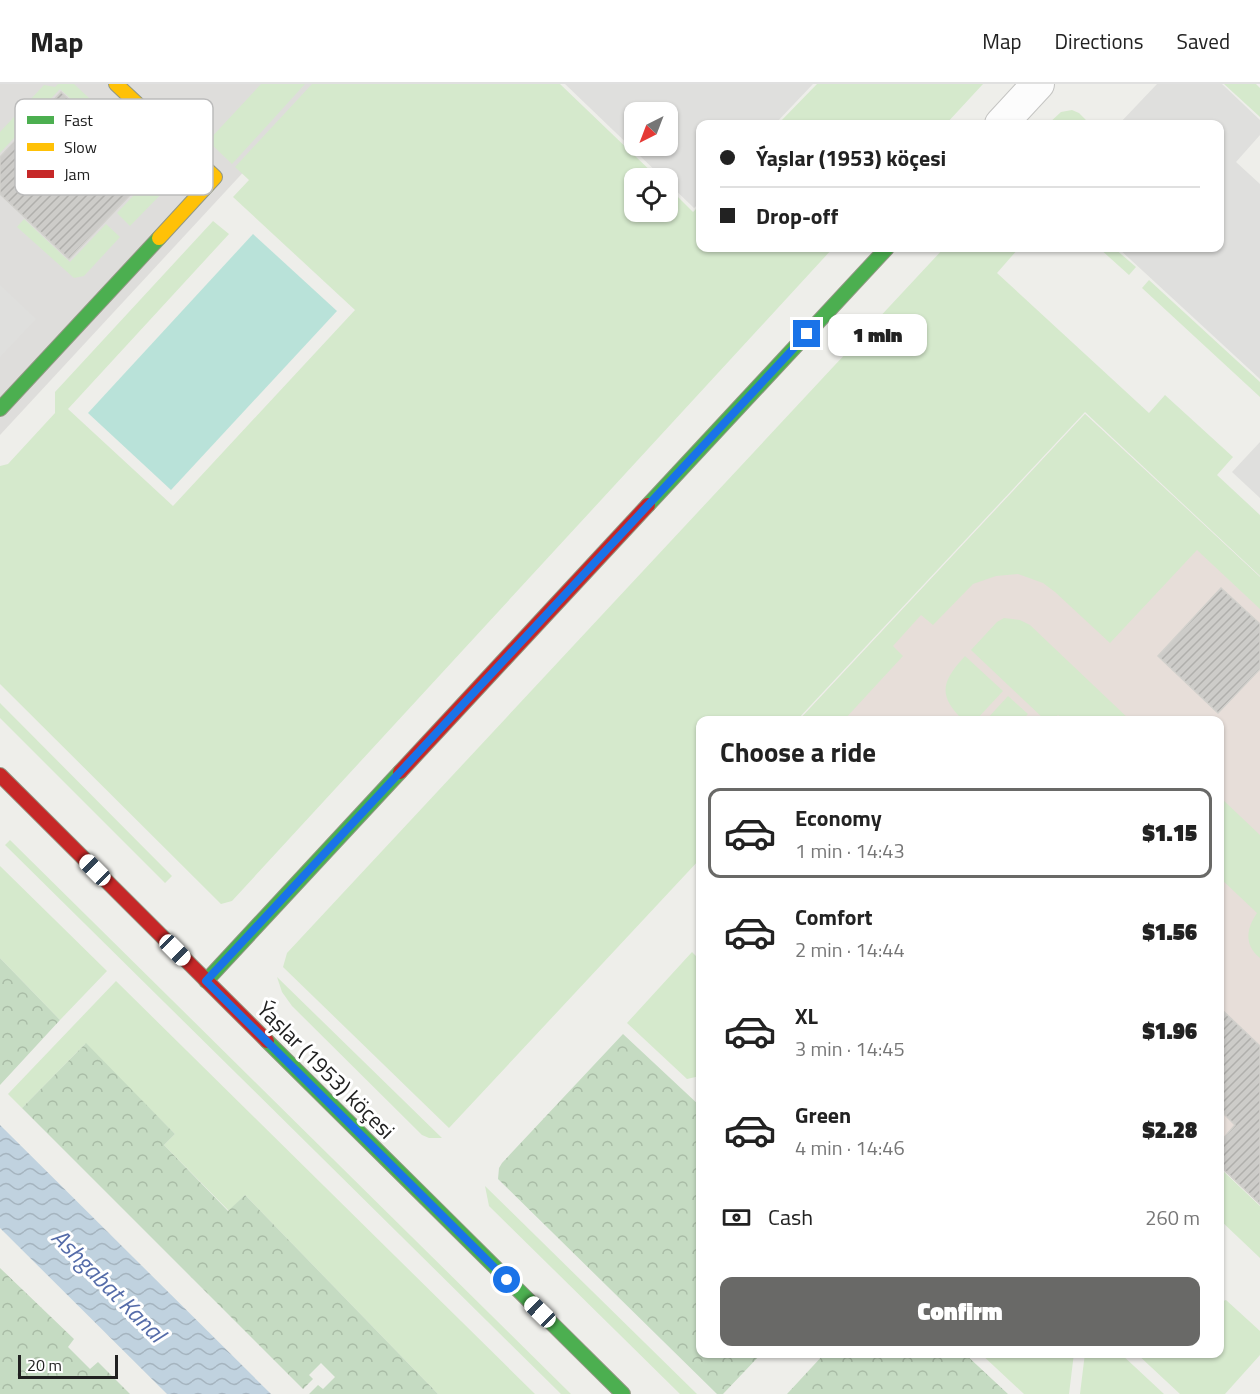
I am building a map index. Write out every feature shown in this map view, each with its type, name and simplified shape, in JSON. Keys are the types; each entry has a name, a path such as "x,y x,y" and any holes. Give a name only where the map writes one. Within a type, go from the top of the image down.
{"street":[{"path":"116,84 132,99"},
{"path":"1005,120 1038,84"},
{"path":"0,409 198,195"},
{"path":"206,981 883,252"},
{"name":"Ýaşlar (1953) köçesi","path":"0,775 623,1394"}],"shaded area":[{"path":"0,84 325,84 0,435"},
{"path":"565,84 813,84 779,120 696,120 696,206 694,208 678,193 678,168 653,168 640,156 678,156 678,102 624,102 624,141"},
{"path":"1157,84 1222,84 1260,120 1260,135 1236,162 1260,184 1260,379 1122,252 1224,252 1224,120 1123,120"},
{"path":"253,234 337,311 171,490 88,413"},
{"path":"0,285 36,319 0,357"},
{"path":"1085,414 1260,577 1260,1205 1224,1171 1224,716 803,716"},
{"path":"1260,442 1260,498 1232,472"}],"green space":[{"path":"58,84 74,84 90,99 71,99 60,89 51,99 31,99 44,85 55,87"},
{"path":"261,84 305,84 232,164 213,146 213,136"},
{"path":"312,84 560,84 624,145 624,156 635,156 648,168 624,168 624,222 678,222 678,197 693,212 696,209 696,252 829,252 232,901 221,904 0,684 0,466 8,464 55,413 55,392 213,221 229,234 68,409 173,506 355,310 233,197 249,180 235,167"},
{"path":"817,84 983,84 950,120 782,120"},
{"path":"1224,84 1256,84 1260,88 1260,117"},
{"path":"1072,110 1086,120 1052,120 1061,112"},
{"path":"15,116 15,137 0,153 0,132"},
{"path":"134,195 160,195 130,226 117,213"},
{"path":"24,219 70,262 106,224 120,237 84,276 74,278 17,227"},
{"path":"940,252 1015,252 997,273 1149,413 1165,395 1233,457 1217,475 1260,515 1260,576 1085,412 801,716 696,716 696,863 449,1128 283,967 287,953"},
{"path":"1103,252 1119,252 1136,267 1129,275"},
{"path":"1149,280 1260,382 1260,397 1142,288"},
{"path":"1085,414 1260,577 1260,609 1197,550 1110,643 1043,583 1018,574 996,576 973,584 933,625 921,615 893,646 903,656 848,716 803,716"},
{"path":"1004,618 1020,620 1030,625 1126,716 1041,716 971,650 997,622"},
{"path":"965,656 1003,691 980,716 959,716 949,703 946,695 947,681"},
{"path":"1008,696 1028,714 1026,716 990,716"},
{"path":"0,703 172,876 165,883 0,718"},
{"path":"1224,801 1260,835 1260,958 1251,948 1248,937 1257,913 1224,882"},
{"path":"10,840 571,1394 561,1394 5,845"},
{"path":"0,866 107,971 60,1020 0,958"},
{"path":"692,952 696,956 696,1077 687,1079 627,1023"},
{"path":"0,958 60,1020 0,1085"},
{"path":"277,977 442,1138 429,1138 422,1135 292,1006 282,992"},
{"path":"116,981 535,1394 438,1394 245,1195 229,1211 164,1145 175,1134 85,1044 22,1108 8,1094"},
{"path":"623,1034 696,1102 696,1358 757,1358 723,1394 717,1394 498,1179 502,1163"},
{"path":"86,1043 175,1134 164,1145 228,1211 245,1195 438,1394 309,1394 318,1385 323,1389 335,1377 321,1363 309,1375 313,1379 303,1389 22,1108"},
{"path":"1224,1172 1260,1206 1260,1258 1224,1224"},
{"path":"485,1186 697,1394 680,1394 489,1206"},
{"path":"0,1268 74,1339 68,1347 90,1369 98,1362 130,1394 0,1394"},
{"path":"1224,1301 1260,1331 1260,1355 1225,1394 1180,1394 1141,1358 1224,1358"},
{"path":"820,1358 969,1358 1008,1394 787,1394"},
{"path":"985,1358 1073,1358 1069,1394 1024,1394"},
{"path":"1084,1358 1125,1358 1164,1394 1080,1394"}],"water":[{"name":"Ashgabat Kanal","path":"0,1125 271,1394 167,1394 0,1228"}],"building":[{"path":"61,92 68,99 54,99"},
{"path":"15,141 15,195 130,195 69,259 0,194 0,157"},
{"path":"1221,588 1260,624 1260,669 1218,713 1158,656"},
{"path":"1224,1012 1260,1046 1260,1204 1224,1170 1224,1137 1235,1125 1224,1114"}],"traffic: fast":[{"path":"0,409 159,238"},
{"path":"648,505 883,252"},
{"path":"206,981 400,772"},
{"path":"267,1041 623,1394"}],"traffic: slow":[{"path":"116,84 132,99"},
{"path":"213,175 215,177 213,179"},
{"path":"159,238 198,195"}],"traffic: jam":[{"path":"400,772 648,505"},
{"path":"0,775 267,1041"}],"route":[{"path":"507,1280 206,981 807,334"}]}
